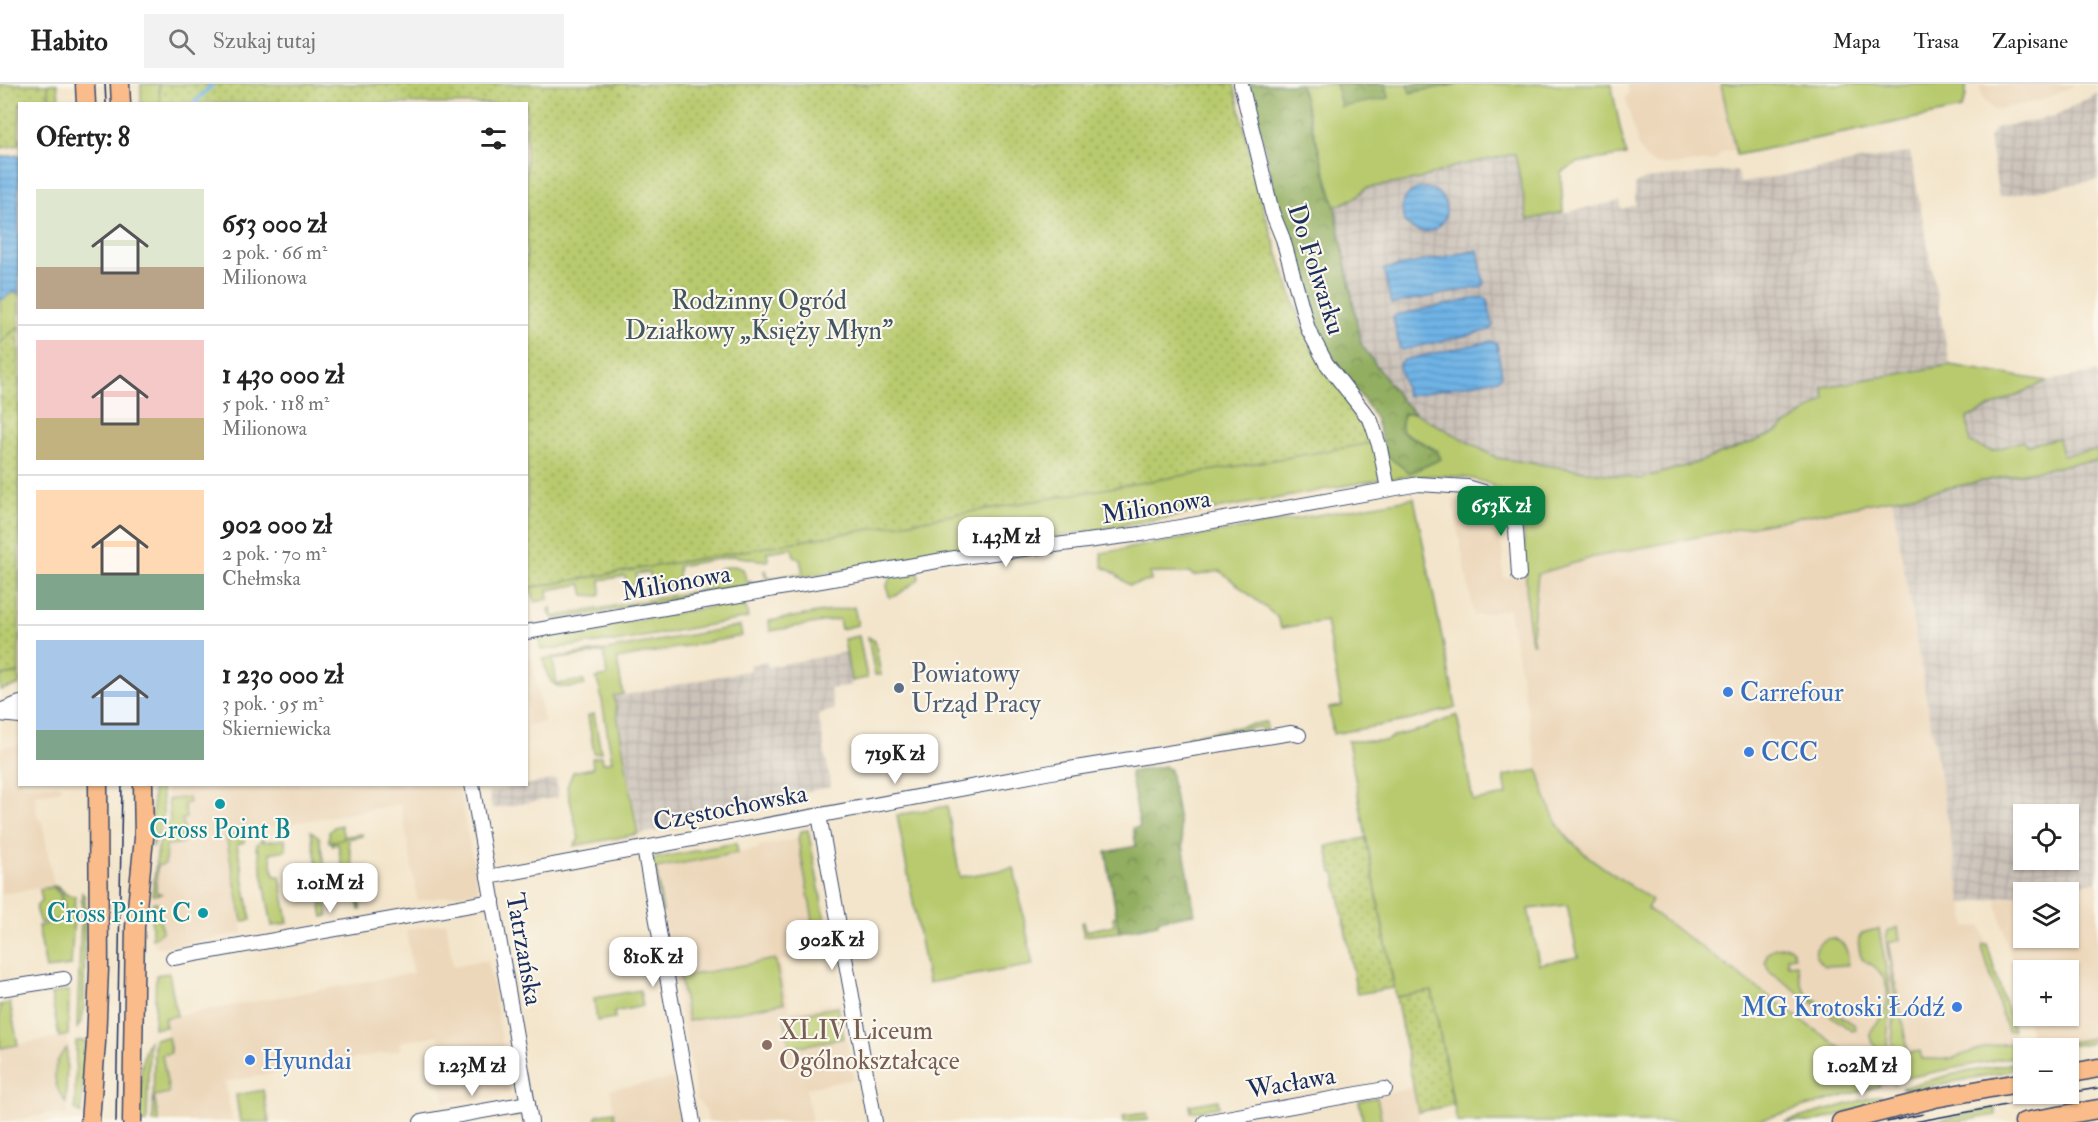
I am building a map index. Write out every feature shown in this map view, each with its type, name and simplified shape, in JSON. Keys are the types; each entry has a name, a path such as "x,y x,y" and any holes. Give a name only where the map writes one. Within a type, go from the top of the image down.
{"main road":[{"path":"85,84 86,102"},
{"path":"120,84 121,102"},
{"path":"90,1122 99,972 98,786"},
{"path":"132,1122 135,927 144,838 143,786"},
{"path":"2079,1072 2098,1068"},
{"path":"1841,1122 1935,1098 2013,1084"},
{"path":"2024,1122 2098,1109"}],"street":[{"name":"Do Folwarku","path":"1241,84 1272,212 1283,239 1308,329 1326,363 1371,421 1377,437 1388,489"},
{"name":"Milionowa","path":"528,632 955,558 1141,534 1419,484 1467,487 1496,498 1509,512 1514,524 1519,575"},
{"path":"0,712 18,704"},
{"path":"0,712 18,716"},
{"name":"Częstochowska","path":"488,877 1194,748 1291,733 1299,735"},
{"name":"Tatrzańska","path":"472,786 531,1122"},
{"path":"819,815 875,1122"},
{"path":"644,848 693,1122"},
{"path":"173,958 493,901"},
{"path":"0,989 64,978"},
{"name":"Wacława","path":"1205,1122 1385,1089"},
{"path":"421,1122 528,1103"}],"shaded area":[{"path":"1627,84 1721,84 1734,150 1722,152 1715,160 1673,165 1654,164 1645,158 1639,148 1625,96 1629,95"},
{"path":"1980,84 2077,84 2043,100 1994,110 1982,98"},
{"path":"2098,93 2098,180 1999,197 1989,138 1995,128 2052,117"},
{"path":"1910,152 1950,365 1824,387 1826,400 1771,435 1696,463 1640,479 1497,458 1415,413 1401,400 1361,344 1335,207 1353,199 1367,188 1416,180 1456,166 1516,154 1528,220 1620,201 1622,209 1635,205 1635,186 1646,179 1737,170 1740,183"},
{"path":"2098,372 2098,450 2061,455 2057,438 2027,445 2022,441 1992,451 1970,443 1967,418 2047,381"},
{"path":"2098,461 2098,881 2079,884 2079,882 2013,882 2013,895 1962,904 1892,498 2076,463"},
{"path":"1892,498 1967,928 1981,926 2016,1038 2013,1038 2013,1057 1938,1071 1865,1090 1647,907 1652,900 1576,846 1560,828 1550,808 1538,770 1509,609 1474,616 1452,499 1490,508 1496,513 1504,562 1502,563 1504,578 1537,574 1594,557"},
{"path":"846,652 852,685 830,689 834,710 818,714 831,787 682,814 677,828 640,834 615,697 751,670 750,665 767,662 768,667"},
{"path":"532,656 544,722 528,725 528,657"},
{"path":"18,745 18,786 61,786 61,790 35,795 37,817 42,822 54,886 0,894 0,748"},
{"path":"556,779 558,797 492,809 489,792"},
{"path":"166,786 459,786 478,891 418,901 401,804 225,835 243,933 157,948 152,939 150,912 158,848 170,820"},
{"path":"798,839 819,953 780,961 790,1011 840,1002 854,1079 806,1088 812,1122 708,1122 707,1111 697,1100 655,868 759,849 759,846"},
{"path":"2098,881 2098,1037 2079,1040 2079,1038 2032,1038 2028,1026 2079,1026 2079,960 2013,960 2013,967 1996,900 2013,897 2013,948 2079,948 2079,884"},
{"path":"446,923 453,967 488,960 511,1094 445,1103 441,1085 446,1082 438,1035 400,1042 401,1050 225,1082 232,1122 159,1122 154,1095 168,1092 162,1055 171,1053 164,1018 413,973 406,930"},
{"path":"68,1035 67,1116 48,1114 0,1122 0,1048"},
{"path":"673,1079 681,1122 616,1122 610,1089"},
{"path":"1413,1088 1419,1122 1382,1122 1376,1095"}],"green space":[{"path":"0,84 48,84 49,102 18,102 18,145 0,148"},
{"path":"48,84 57,84 60,102 49,102"},
{"path":"141,84 159,84 160,102 141,102"},
{"name":"Rodzinny Ogród Działkowy „Księży Młyn”","path":"159,84 1234,84 1263,208 1302,327 1366,421 1372,443 528,588 528,102 160,102"},
{"path":"1248,84 1300,84 1335,207 1361,344 1401,400 1415,413 1403,414 1401,431 1438,452 1441,459 1410,473 1386,455 1376,420 1368,406 1318,337 1318,327 1310,323 1283,233 1258,118"},
{"path":"1300,84 1611,84 1626,155 1576,163 1561,173 1563,212 1528,220 1515,154 1456,166 1416,180 1367,188 1353,199 1335,207"},
{"path":"1336,84 1386,84 1389,98 1341,107"},
{"path":"1408,84 1458,84 1410,93"},
{"path":"1721,84 1966,84 1966,97 1961,109 1736,155"},
{"path":"13,292 18,293 18,327 0,343 0,301"},
{"path":"18,327 18,673 0,676 0,343"},
{"path":"1950,365 2047,381 1967,418 1970,443 1992,451 2022,441 2027,445 2058,438 2062,455 2098,450 2098,461 2076,463 1594,557 1538,574 1532,634 1534,643 1531,643 1528,621 1523,518 1519,510 1501,490 1485,482 1446,476 1379,480 1021,543 984,545 775,582 768,579 803,573 800,559 794,556 792,548 767,552 768,560 766,561 734,556 678,566 676,582 668,585 651,582 649,572 636,574 637,584 627,586 625,576 600,580 599,596 584,595 581,584 548,590 549,599 535,602 532,592 528,593 528,588 1361,444 1372,443 1438,451 1401,431 1403,414 1415,413 1497,458 1640,479 1696,463 1771,435 1825,400 1823,387"},
{"path":"1414,498 1456,707 1411,720 1333,734 1329,708 1342,706 1326,621 1281,628 1277,617 1220,571 1193,576 1191,573 1150,573 1151,581 1129,585 1103,567 1101,553"},
{"path":"734,566 743,569 747,582 752,581 748,587 558,620 553,618 549,612 551,608 553,617 704,590 704,582 721,568"},
{"path":"918,571 919,579 896,596 889,597 887,585 891,576"},
{"path":"738,602 746,607 748,618 615,642 541,650 539,637"},
{"path":"854,607 858,625 841,629 839,619 770,631 769,621"},
{"path":"740,626 742,636 617,659 623,694 614,696 638,834 574,846 579,839 567,787 573,772 593,768 592,758 602,756 603,763 612,761 600,689 596,678 607,676 604,652 553,660 557,684 583,680 585,685 575,687 560,687 551,682 543,659"},
{"path":"859,636 867,678 851,681 844,639"},
{"path":"868,637 875,641 881,675 875,675"},
{"path":"18,673 18,685 0,690 0,676"},
{"path":"594,714 601,752 594,753 588,716"},
{"path":"1457,715 1473,801 1507,795 1504,776 1538,770 1555,819 1576,846 1601,866 1652,900 1647,908 1854,1058 1861,1049 1875,1065 1880,1086 1752,1122 1457,1122 1432,992 1396,997 1348,741 1385,741 1394,736 1423,729","holes":["1567,905 1578,957 1539,964 1528,909"]},
{"path":"1266,722 1267,730 1262,731 1261,727 1189,738 1189,736"},
{"path":"1165,766 1170,770 1195,914 1158,920 1158,924 1119,932 1106,852 1136,846 1133,828 1140,827 1130,772"},
{"path":"153,786 160,786 162,823 152,848"},
{"path":"188,797 189,803 184,804 186,818 182,819 184,831 181,833 182,843 166,846 165,864 157,866 156,892 163,894 152,895 158,848 170,820 168,800"},
{"path":"947,806 960,877 1014,868 1033,965 928,983 897,815"},
{"path":"341,825 344,839 329,842 329,832"},
{"path":"808,830 831,951 819,953 798,839 801,831"},
{"path":"311,831 319,837 325,869 318,870"},
{"path":"244,833 245,842 237,844 251,920 242,921 226,836"},
{"path":"362,834 362,836 348,839 361,910 359,910 356,895 347,896 338,844 332,845 332,842 343,839 343,837"},
{"path":"1366,838 1394,988 1357,994 1335,873 1332,873 1327,846"},
{"path":"263,839 264,842 285,839 286,850 270,853 274,876 280,876 288,923 272,926 258,849 256,849 257,844"},
{"path":"736,843 738,853 656,868 663,912 661,912 652,859"},
{"path":"321,877 328,916 323,917 316,878"},
{"path":"54,886 59,887 67,895 75,896 71,966 46,969 38,926 67,920 62,893"},
{"path":"53,887 60,894 65,918 40,923 36,911 37,905 42,901 40,889"},
{"path":"82,893 85,897 84,1007 77,1029"},
{"path":"157,902 162,932 152,939 152,903"},
{"path":"1117,916 1119,932 1084,936 1081,923 1084,922 1086,931 1114,925 1113,917"},
{"path":"1898,927 1900,940 1888,943 1908,1053 1920,1051 1922,1059 1946,1059 1992,1046 2010,1044 2013,1045 2013,1057 1901,1079 1892,1044 1895,999 1886,939 1888,931"},
{"path":"1879,929 1891,998 1887,1042 1896,1079 1894,1083 1887,1056 1876,1047 1870,1034 1887,1002 1886,986 1880,972 1862,959 1860,954 1859,938 1861,935"},
{"path":"1834,938 1846,949 1848,965 1824,966 1819,961 1816,948 1822,941"},
{"path":"1983,944 1987,944 2013,1030 2007,1031"},
{"path":"1787,946 1792,949 1795,956 1787,957 1788,965 1797,964 1801,984 1808,996 1855,1025 1856,1030 1852,1031 1770,972 1765,962 1767,954 1775,948"},
{"path":"775,959 784,1003 688,1021 680,977"},
{"path":"169,973 177,1016 164,1018 166,1027 154,1028 156,975"},
{"path":"640,990 643,1006 614,1012 615,1018 597,1021 594,998"},
{"path":"69,991 68,1035 59,1037 51,994"},
{"path":"1432,991 1453,1105 1418,1112 1396,997"},
{"path":"10,1003 18,1045 0,1048 0,1005"},
{"path":"838,1007 844,1038 790,1048 784,1016"},
{"path":"168,1037 171,1053 162,1055 169,1093 154,1096 159,1122 153,1122 154,1039"},
{"path":"2098,1037 2098,1041 2079,1044 2079,1040"},
{"path":"85,1041 86,1044 81,1114 75,1109 76,1042"},
{"path":"149,1041 147,1122 140,1122 143,1057"},
{"path":"67,1048 66,1103 58,1089 55,1075 58,1061"},
{"path":"2013,1063 2013,1067 2009,1071 1912,1090 1901,1088 1950,1075"},
{"path":"263,1090 269,1122 240,1122 236,1095"},
{"path":"1881,1095 1877,1104 1813,1122 1784,1122"},
{"path":"1377,1097 1382,1122 1363,1122 1359,1101"},
{"path":"1218,1100 1219,1107 1191,1112 1190,1105"},
{"path":"1995,1108 1996,1115 1955,1122 1932,1122"},
{"path":"614,1112 615,1122 595,1122 597,1115"},
{"path":"1147,1113 1148,1120 1124,1122 1123,1116"}],"water":[{"path":"18,155 18,293 13,292 0,301 0,157"},
{"path":"1424,188 1440,194 1446,210 1440,226 1424,232 1408,226 1402,210 1408,194"},
{"path":"1478,250 1484,284 1482,287 1391,304 1384,269"},
{"path":"1483,297 1487,299 1493,325 1490,330 1402,350 1400,348 1393,318 1396,315"},
{"path":"1491,341 1497,344 1502,375 1498,379 1407,396 1399,365 1404,360"}],"waterway":[{"path":"195,102 213,84"}],"tram line":[{"path":"105,84 106,102"},
{"path":"116,1122 122,786"},
{"path":"2079,1091 2098,1088"},
{"path":"1914,1122 2013,1104"},
{"path":"1887,1122 1923,1114"}],"place":[{"name":"Powiatowy Urząd Pracy","path":"899,688"},
{"name":"Carrefour","path":"1728,692"},
{"name":"CCC","path":"1749,752"},
{"name":"Cross Point B","path":"220,804"},
{"name":"Cross Point C","path":"203,913"},
{"name":"MG Krotoski Łódź","path":"1957,1007"},
{"name":"XLIV Liceum Ogólnokształcące","path":"767,1045"},
{"name":"Hyundai","path":"250,1060"}]}
